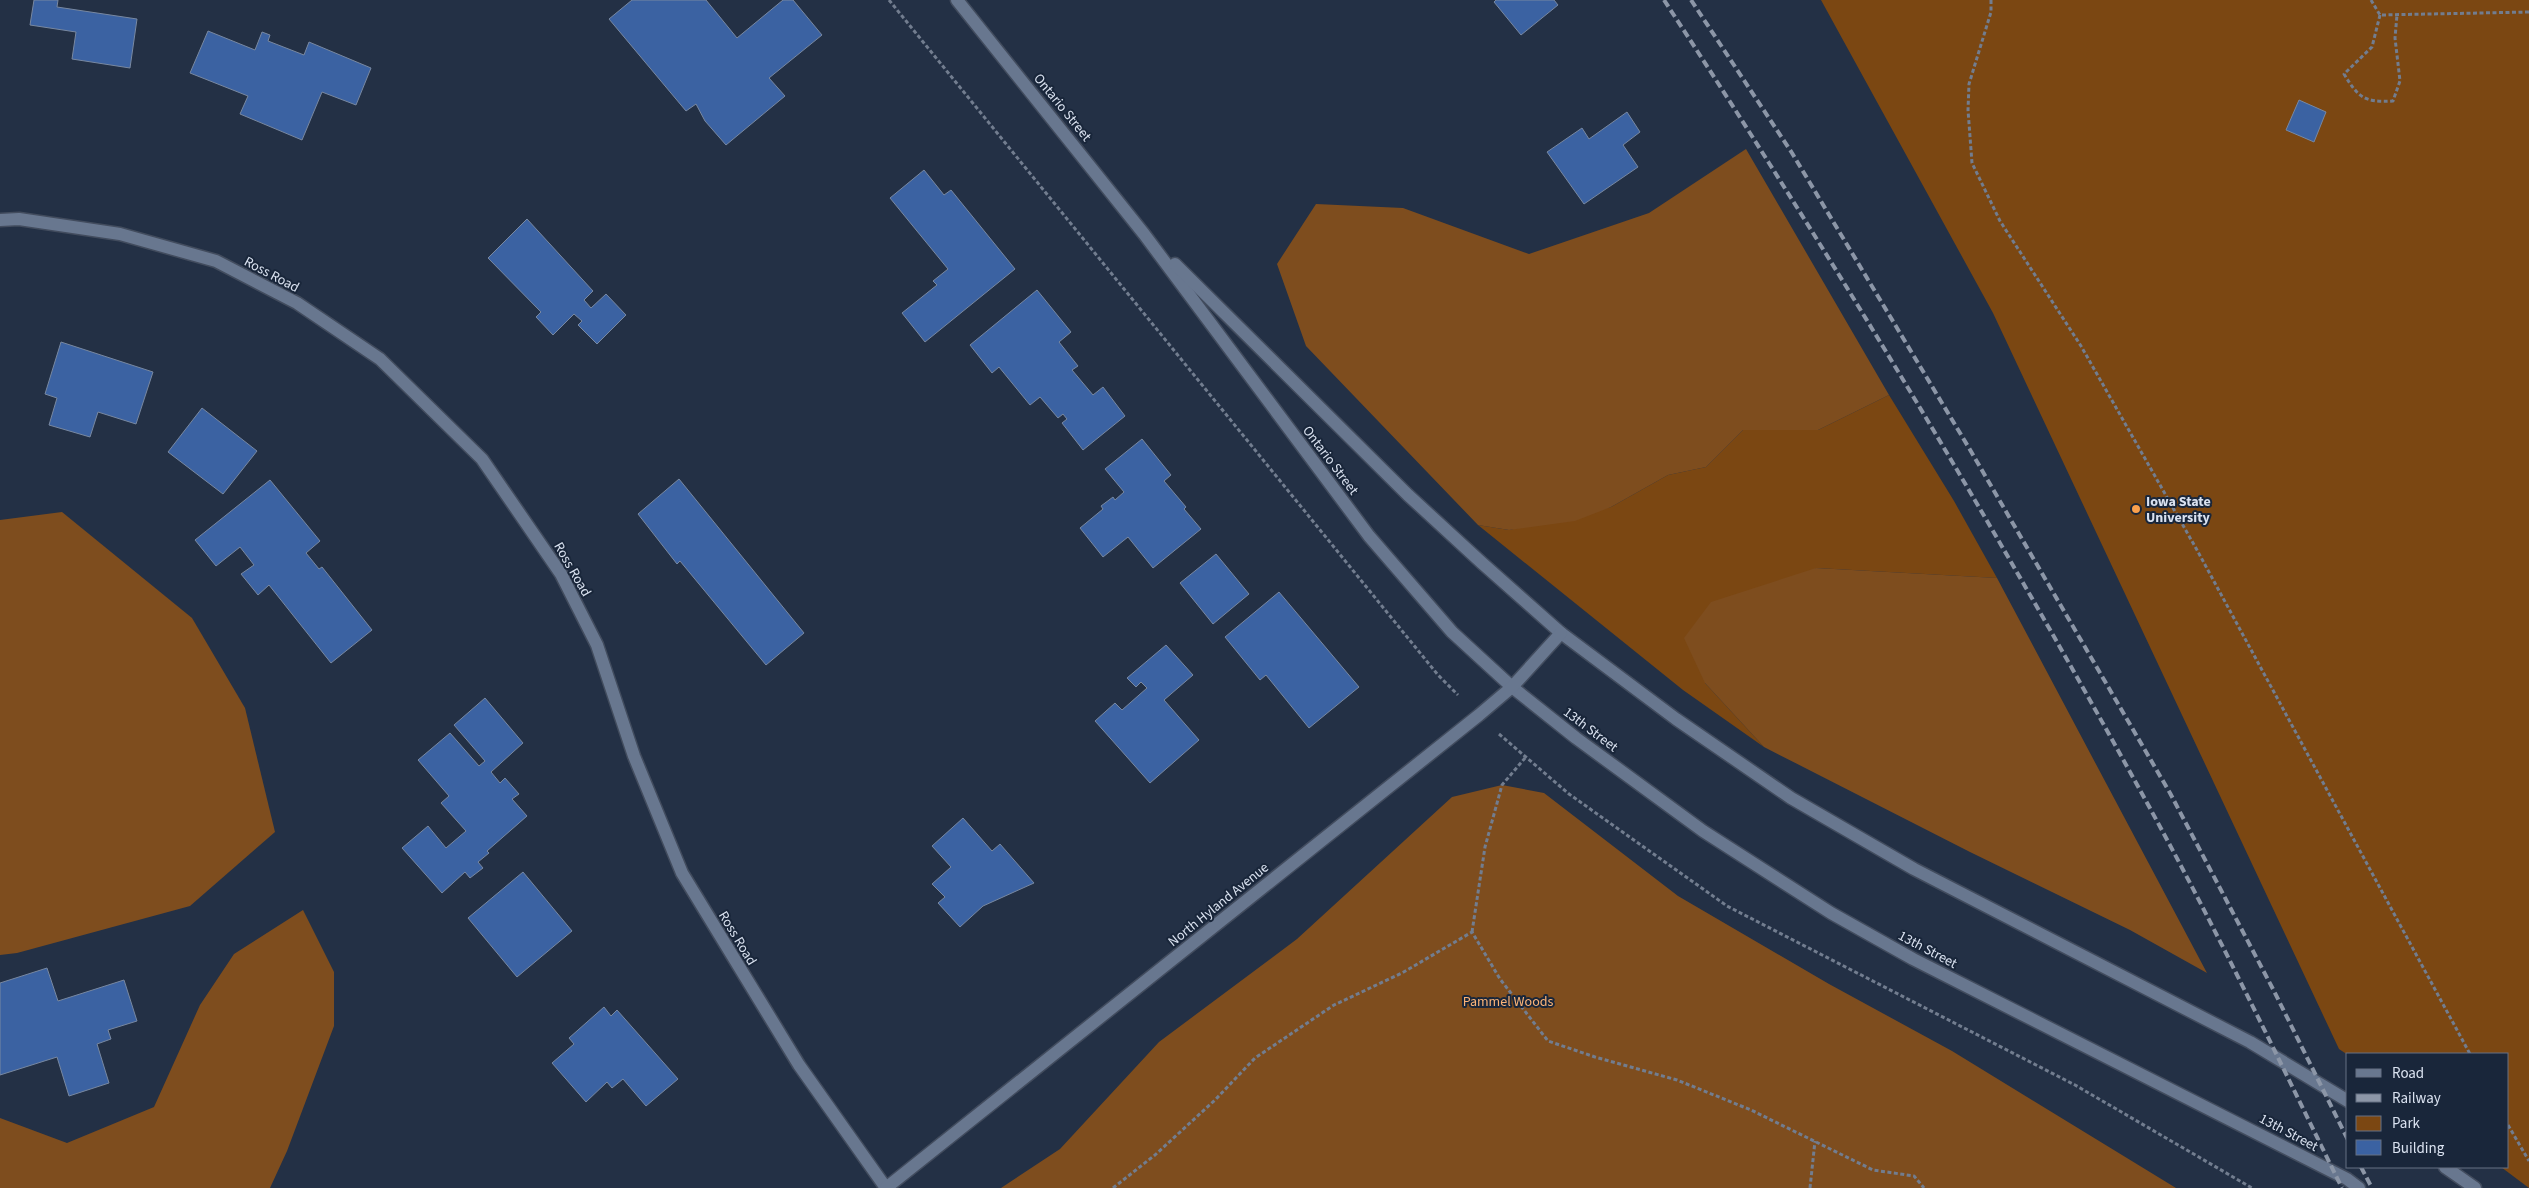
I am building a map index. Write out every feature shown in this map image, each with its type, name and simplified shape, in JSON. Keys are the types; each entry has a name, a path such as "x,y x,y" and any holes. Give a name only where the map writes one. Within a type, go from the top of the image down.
{"main road":[{"name":"Ontario Street","path":"957,0 1144,234 1368,536 1457,637 1512,687"},
{"name":"Ross Road","path":"0,220 19,219 120,234 216,261 297,304 380,360 482,459 561,574 597,645 634,756 682,873 799,1065 886,1188"},
{"name":"Ontario Street","path":"1144,234 1408,495 1560,633"},
{"name":"North Hyland Avenue","path":"886,1188 1479,716 1512,687 1560,633"},
{"path":"1560,633 1676,719 1791,798 1914,869 2250,1042 2346,1100"},
{"name":"13th Street","path":"1512,687 1576,738 1703,831 1831,913 1913,959 2241,1124 2360,1188"},
{"path":"2446,1168 2475,1188"}],"path":[{"path":"889,0 1445,682"},
{"path":"1991,0 1991,12 1969,84 1968,110 1972,163 2000,221 2081,346 2197,550 2469,1053"},
{"path":"2371,0 2380,15 2372,47 2344,74 2357,95 2377,102 2393,101 2400,81 2395,38 2397,15"},
{"path":"2380,15 2529,12"},
{"path":"1517,752 1569,794 1727,906 2075,1084 2252,1188"},
{"path":"1525,758 1502,785 1485,847 1472,932 1500,979 1548,1041 1595,1057 1677,1080 1751,1110 1873,1170 1914,1176 1924,1188"},
{"path":"1113,1188 1155,1155 1215,1100 1255,1058 1334,1004 1402,973 1472,932"},
{"path":"2509,1127 2529,1161"},
{"path":"1810,1188 1815,1141"}],"green space":[{"path":"1821,0 2529,0 2529,1188 2502,1168 2509,1168 2509,1053 2346,1054 2339,1049 1993,313"},
{"path":"1746,149 1889,395 1818,430 1743,430 1706,467 1668,475 1611,507 1575,521 1509,530 1478,525 1306,346 1277,264 1316,204 1403,208 1529,254 1649,213"},
{"path":"1889,395 1954,501 1997,578 1816,568 1705,683 1764,747 1683,690 1478,525 1509,530 1611,507 1668,475 1706,467 1743,430 1818,430"},
{"path":"62,512 192,618 245,708 275,832 190,906 17,953 0,955 0,520"},
{"path":"1816,568 1997,578 2207,973 2130,930 1970,852 1764,747 1705,683 1684,638 1711,602"},
{"name":"Pammel Woods","path":"1502,785 1544,793 1678,896 1829,984 1952,1051 2176,1188 1001,1188 1060,1149 1159,1042 1297,939 1452,797"},
{"path":"303,910 334,972 334,1026 287,1151 270,1188 0,1188 0,1118 67,1143 154,1107 200,1005 234,954"}],"building":[{"path":"34,0 58,0 57,7 137,19 130,68 72,59 76,32 30,25"},
{"path":"632,0 706,0 737,38 783,0 793,0 822,35 769,78 785,96 726,145 705,121 696,104 686,111 609,19"},
{"path":"1496,0 1554,0 1558,5 1521,35 1494,2"},
{"path":"208,31 255,50 262,32 270,35 268,41 304,55 309,42 371,68 356,105 322,92 302,140 240,114 248,96 190,73"},
{"path":"2299,100 2326,112 2314,142 2286,130"},
{"path":"1627,112 1640,132 1623,145 1638,167 1584,204 1547,152 1582,128 1589,139"},
{"path":"924,170 944,195 951,190 1015,269 925,342 902,313 937,285 933,281 948,269 890,198"},
{"path":"527,219 593,291 584,300 591,308 606,294 626,315 597,344 578,325 582,321 574,314 553,335 536,317 541,312 488,258"},
{"path":"1037,290 1071,332 1059,342 1078,366 1072,370 1093,395 1103,387 1125,416 1083,450 1062,423 1067,419 1063,414 1058,418 1040,397 1030,405 999,367 992,373 970,345"},
{"path":"61,342 153,372 136,424 98,412 90,437 49,425 57,398 45,394"},
{"path":"202,408 257,451 223,494 168,452"},
{"path":"1142,439 1171,475 1164,481 1186,507 1184,509 1201,529 1153,568 1128,537 1103,557 1080,528 1103,509 1101,506 1113,497 1115,500 1124,492 1105,469"},
{"path":"679,479 804,633 766,665 680,561 677,564 638,514"},
{"path":"270,480 320,541 306,553 319,569 322,567 372,630 331,663 269,585 258,595 241,574 254,565 240,547 216,566 195,540"},
{"path":"1216,554 1249,594 1213,624 1180,583"},
{"path":"1279,592 1359,687 1309,728 1266,675 1260,680 1225,637"},
{"path":"1166,645 1193,675 1164,700 1199,740 1150,783 1095,721 1115,703 1122,710 1147,688 1141,682 1136,687 1127,678"},
{"path":"485,698 523,743 491,772 500,783 505,778 519,794 512,799 527,816 487,851 489,853 478,862 483,868 470,878 465,872 442,893 402,848 428,826 446,848 466,831 441,803 449,796 418,760 450,733 479,766 485,761 454,725"},
{"path":"963,818 992,851 1000,844 1034,883 983,906 960,927 938,903 945,897 932,884 951,867 932,846"},
{"path":"523,872 572,931 517,977 468,918"},
{"path":"47,968 58,1001 124,980 137,1021 108,1030 111,1039 97,1044 109,1083 69,1096 57,1057 0,1075 0,983"},
{"path":"604,1007 611,1016 617,1010 678,1079 646,1106 623,1079 612,1088 607,1082 586,1102 552,1063 574,1044 569,1038"}],"railway":[{"path":"1664,0 1852,296 1973,496 2031,597 2146,801 2197,897 2342,1188"},
{"path":"1691,0 1792,153 1969,448 2170,793 2274,991 2346,1136"},
{"path":"2362,1168 2372,1188"}],"place":[{"name":"Iowa State University","path":"2136,509"}]}
